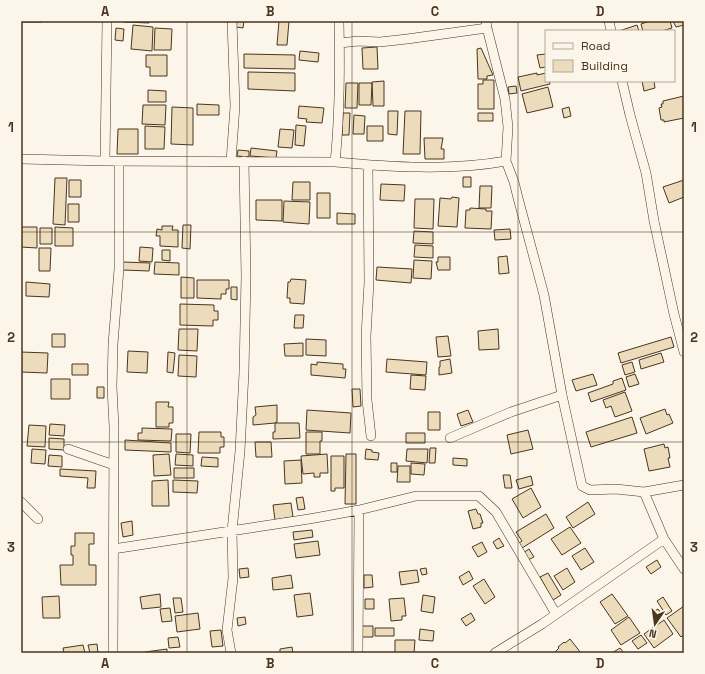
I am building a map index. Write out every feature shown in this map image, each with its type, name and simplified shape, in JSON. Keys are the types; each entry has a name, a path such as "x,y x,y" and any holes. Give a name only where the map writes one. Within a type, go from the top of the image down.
{"street":[{"path":"105,161 107,21"},
{"path":"231,161 235,106 232,21"},
{"path":"335,162 338,120 340,43 339,21"},
{"path":"340,43 358,40 380,42 408,39 486,25 505,99 508,127 506,161 514,182 544,295 562,395 582,486 590,490 616,489 644,492 684,485"},
{"path":"622,82 646,173 654,221 674,314 684,352"},
{"path":"21,159 335,162 426,167 489,164 506,161"},
{"path":"113,653 114,428 112,387 119,269 119,161"},
{"path":"231,653 227,630 233,578 232,531 240,451 244,372 246,276 244,161"},
{"path":"368,165 369,282 366,336 371,436"},
{"path":"450,438 511,412 562,395"},
{"path":"68,449 114,465"},
{"path":"644,492 664,539 684,569"},
{"path":"113,550 359,510 416,496 479,496 496,512 556,614"},
{"path":"21,502 38,519"},
{"path":"358,653 359,510"},
{"path":"495,653 556,614 664,539"}],"building":[{"path":"42,21 42,22 21,22"},
{"path":"149,21 149,23 124,22"},
{"path":"237,21 244,21 243,28 236,27"},
{"path":"279,21 289,21 287,45 277,45"},
{"path":"650,21 670,21 672,28 665,30 643,30 641,24"},
{"path":"673,21 684,21 684,25 676,27"},
{"path":"133,25 153,27 152,51 131,49"},
{"path":"637,25 639,30 622,30"},
{"path":"116,28 124,29 123,41 115,40"},
{"path":"155,28 172,29 171,50 154,50"},
{"path":"377,47 378,69 363,69 362,48"},
{"path":"481,48 493,75 487,76 487,79 478,79 477,49"},
{"path":"300,51 319,53 318,62 299,60"},
{"path":"244,54 295,55 295,69 244,68"},
{"path":"545,54 545,67 540,68 537,55"},
{"path":"146,55 167,55 167,76 150,76 150,67 146,67"},
{"path":"248,72 295,73 295,91 248,89"},
{"path":"537,73 537,75 545,73 545,82 549,82 550,84 521,91 518,77"},
{"path":"483,80 494,80 494,109 478,109 478,84 483,84"},
{"path":"384,81 384,106 373,106 372,82"},
{"path":"642,82 654,82 655,88 644,91"},
{"path":"346,83 358,83 357,108 345,108"},
{"path":"359,83 372,83 371,105 359,105"},
{"path":"516,86 517,93 509,94 508,87"},
{"path":"548,87 553,107 527,113 522,94"},
{"path":"148,90 166,91 166,102 148,102"},
{"path":"684,96 684,118 664,122 664,120 661,120 659,108 662,107 661,104 663,104 663,101"},
{"path":"197,104 219,105 219,115 197,115"},
{"path":"143,105 166,105 165,125 142,124"},
{"path":"299,106 324,108 322,123 306,122 307,119 298,118"},
{"path":"172,107 193,108 193,145 171,144"},
{"path":"569,107 571,116 564,118 562,109"},
{"path":"388,111 398,111 397,135 388,134"},
{"path":"405,111 421,111 420,154 403,154"},
{"path":"343,113 350,113 349,135 342,135"},
{"path":"478,113 493,113 493,121 478,121"},
{"path":"354,115 365,116 364,134 353,134"},
{"path":"296,125 306,126 304,146 295,145"},
{"path":"145,126 165,127 164,149 145,149"},
{"path":"367,126 383,126 383,141 367,141"},
{"path":"118,129 138,129 138,154 117,154"},
{"path":"280,129 294,130 292,148 278,147"},
{"path":"424,138 443,138 441,149 444,149 444,159 425,159"},
{"path":"251,148 277,151 276,158 250,156"},
{"path":"238,150 249,151 249,157 237,156"},
{"path":"463,177 471,177 471,187 463,187"},
{"path":"55,178 67,178 65,225 53,224"},
{"path":"69,180 81,180 81,197 69,197"},
{"path":"684,180 684,197 669,203 663,187"},
{"path":"293,182 310,182 310,200 292,200"},
{"path":"381,184 405,185 404,201 380,200"},
{"path":"480,186 492,186 491,208 479,208"},
{"path":"317,193 330,193 330,218 317,218"},
{"path":"452,197 459,198 457,227 438,226 440,198 451,199"},
{"path":"415,199 434,199 433,229 414,228"},
{"path":"256,200 282,200 282,221 256,220"},
{"path":"284,201 310,202 309,224 283,222"},
{"path":"68,204 79,204 79,222 68,222"},
{"path":"470,208 492,211 491,229 465,228 466,210 470,210"},
{"path":"337,213 355,214 355,224 337,224"},
{"path":"183,225 191,225 190,249 182,248"},
{"path":"162,226 173,226 172,230 178,230 178,247 160,246 160,236 156,236 157,229 162,230"},
{"path":"21,227 37,227 37,248 21,247"},
{"path":"55,227 73,228 73,246 55,246"},
{"path":"40,228 52,228 52,244 40,244"},
{"path":"510,229 511,239 495,240 494,230"},
{"path":"414,231 433,232 433,244 413,243"},
{"path":"415,245 433,246 433,258 414,257"},
{"path":"140,247 153,248 152,262 139,261"},
{"path":"39,248 51,248 50,271 39,271"},
{"path":"162,250 170,250 170,261 162,260"},
{"path":"507,256 509,273 499,274 498,257"},
{"path":"438,257 450,257 450,270 438,270 436,262 438,262"},
{"path":"414,260 432,261 431,279 413,278"},
{"path":"123,262 150,263 149,271 123,270"},
{"path":"155,262 179,263 179,275 154,274"},
{"path":"377,267 412,269 411,283 376,280"},
{"path":"181,277 194,278 194,298 181,298"},
{"path":"291,279 306,280 304,304 290,303 290,298 287,298 288,282 290,282"},
{"path":"197,280 229,280 229,289 226,289 226,294 221,294 221,299 197,298"},
{"path":"26,282 50,284 49,297 26,296"},
{"path":"231,287 237,287 237,300 231,299"},
{"path":"180,304 214,305 214,311 218,311 218,320 213,320 213,326 180,325"},
{"path":"295,315 304,315 303,328 294,328"},
{"path":"179,329 198,329 197,351 178,350"},
{"path":"498,329 499,349 479,350 478,331"},
{"path":"52,334 65,334 65,347 52,347"},
{"path":"448,336 451,356 438,357 436,337"},
{"path":"671,337 674,347 621,363 618,353"},
{"path":"306,339 326,340 326,356 306,355"},
{"path":"303,343 303,356 285,356 284,344"},
{"path":"128,351 148,352 147,373 127,372"},
{"path":"21,352 48,353 47,373 21,372"},
{"path":"168,352 175,353 173,373 167,372"},
{"path":"661,353 664,362 641,369 639,360"},
{"path":"179,355 197,356 196,377 178,376"},
{"path":"387,359 427,362 426,375 386,372"},
{"path":"450,359 452,373 439,375 440,361"},
{"path":"317,362 343,364 343,369 346,369 345,378 311,375 311,364 317,365"},
{"path":"632,362 635,372 625,375 622,365"},
{"path":"72,364 88,364 88,375 72,375"},
{"path":"593,374 597,385 576,391 572,380"},
{"path":"635,374 639,384 629,387 626,377"},
{"path":"411,375 426,376 425,390 410,389"},
{"path":"622,378 626,390 591,402 588,393 613,384 613,381"},
{"path":"51,379 70,379 70,399 51,399"},
{"path":"97,387 104,387 104,398 97,398"},
{"path":"352,389 360,389 361,406 353,407"},
{"path":"625,392 632,411 615,417 611,406 606,408 603,400"},
{"path":"156,402 169,402 168,407 173,407 173,423 169,423 169,427 156,427"},
{"path":"277,405 277,422 253,425 253,417 256,415 255,407"},
{"path":"665,409 667,415 669,414 673,423 646,434 640,418"},
{"path":"307,410 351,413 350,433 306,430"},
{"path":"468,410 473,422 461,426 457,414"},
{"path":"428,412 440,412 440,430 428,430"},
{"path":"632,417 637,433 591,447 586,432"},
{"path":"275,423 299,423 300,438 273,439"},
{"path":"50,424 65,425 64,436 49,435"},
{"path":"29,425 46,426 45,447 27,446"},
{"path":"142,428 172,429 171,441 138,440 138,433 142,433"},
{"path":"528,430 533,449 511,454 507,435"},
{"path":"199,432 221,432 221,437 224,437 224,447 220,447 220,453 198,453"},
{"path":"306,432 322,432 320,454 306,454"},
{"path":"406,433 425,433 425,443 406,443"},
{"path":"176,434 191,434 190,453 176,452"},
{"path":"49,438 64,439 64,450 49,449"},
{"path":"125,440 171,443 171,452 125,450"},
{"path":"255,442 271,442 272,457 256,457"},
{"path":"664,444 665,448 668,447 670,467 649,471 644,449"},
{"path":"430,448 436,448 435,463 429,463"},
{"path":"32,449 46,450 45,464 31,463"},
{"path":"366,449 379,453 378,460 365,459"},
{"path":"407,449 428,449 427,463 406,461"},
{"path":"169,454 171,475 154,476 153,455"},
{"path":"176,454 193,455 193,466 175,465"},
{"path":"327,454 328,473 320,473 320,477 314,477 314,473 303,474 301,456"},
{"path":"346,454 356,454 356,504 345,504"},
{"path":"49,455 62,456 62,467 48,466"},
{"path":"331,456 344,456 344,488 335,488 335,491 331,491"},
{"path":"202,457 218,458 218,467 201,466"},
{"path":"453,458 467,459 467,466 453,465"},
{"path":"301,460 302,483 285,484 284,461"},
{"path":"391,463 397,463 397,472 391,472"},
{"path":"411,463 425,464 424,475 411,474"},
{"path":"398,466 410,466 410,482 397,482"},
{"path":"174,468 194,468 194,478 174,478"},
{"path":"60,469 96,471 95,488 87,488 88,478 60,476"},
{"path":"503,475 510,475 512,488 505,488"},
{"path":"531,476 533,485 519,489 516,480"},
{"path":"168,480 169,506 152,506 152,481"},
{"path":"173,480 198,481 197,493 173,492"},
{"path":"531,488 541,507 523,518 512,499"},
{"path":"303,497 305,509 298,510 296,498"},
{"path":"588,502 595,514 573,528 566,517"},
{"path":"291,503 293,517 275,520 273,505"},
{"path":"476,509 478,514 480,514 483,523 481,523 481,527 473,529 468,511"},
{"path":"546,514 554,528 522,548 519,543 522,541 516,532"},
{"path":"132,521 133,535 123,537 121,523"},
{"path":"570,527 581,543 562,555 551,539"},
{"path":"312,530 313,537 294,540 293,532"},
{"path":"75,533 94,533 94,544 89,544 89,565 96,565 96,585 61,585 60,565 73,565 71,546 75,546"},
{"path":"499,538 504,546 497,549 493,542"},
{"path":"318,541 320,555 296,558 294,544"},
{"path":"482,542 487,552 478,557 472,547"},
{"path":"585,548 594,562 581,570 572,556"},
{"path":"529,549 534,557 528,560 523,553"},
{"path":"657,560 661,567 651,574 646,567"},
{"path":"248,568 249,577 240,578 239,569"},
{"path":"426,568 427,574 422,575 420,569"},
{"path":"567,568 575,582 563,590 554,576"},
{"path":"417,570 419,582 401,585 399,572"},
{"path":"469,571 473,579 463,585 459,577"},
{"path":"548,573 561,595 553,600 540,577"},
{"path":"291,575 293,588 273,590 272,578"},
{"path":"364,575 372,575 373,587 364,588"},
{"path":"484,579 495,597 485,604 473,586"},
{"path":"310,593 313,615 297,617 294,595"},
{"path":"160,594 161,607 142,609 140,597"},
{"path":"612,594 628,616 615,624 600,602"},
{"path":"423,595 435,597 433,613 421,611"},
{"path":"59,596 60,618 43,618 42,597"},
{"path":"663,597 672,611 666,615 657,601"},
{"path":"173,598 181,598 183,612 175,613"},
{"path":"404,598 406,616 402,616 402,620 391,621 389,599"},
{"path":"365,599 374,599 374,609 365,609"},
{"path":"684,606 684,634 681,637 667,618"},
{"path":"170,608 172,621 162,622 160,609"},
{"path":"658,609 663,616 657,621 651,613"},
{"path":"198,613 200,629 177,632 175,616"},
{"path":"471,613 475,620 466,626 461,619"},
{"path":"245,617 246,624 238,626 237,618"},
{"path":"629,617 640,633 621,645 611,630"},
{"path":"664,620 673,634 654,648 644,634"},
{"path":"362,626 373,626 373,637 362,637"},
{"path":"375,628 394,628 394,636 375,636"},
{"path":"420,629 434,631 433,641 419,640"},
{"path":"221,630 223,646 212,647 210,631"},
{"path":"641,635 647,643 638,649 632,641"},
{"path":"178,637 180,647 169,648 168,638"},
{"path":"570,639 581,653 554,653 559,648 558,647"},
{"path":"395,640 415,640 414,653 395,653"},
{"path":"97,644 98,653 90,653 88,645"},
{"path":"83,645 85,653 64,653 63,648"},
{"path":"292,647 293,653 280,653 280,649"},
{"path":"620,648 624,653 612,653"},
{"path":"167,649 167,653 145,653 145,652"}]}
